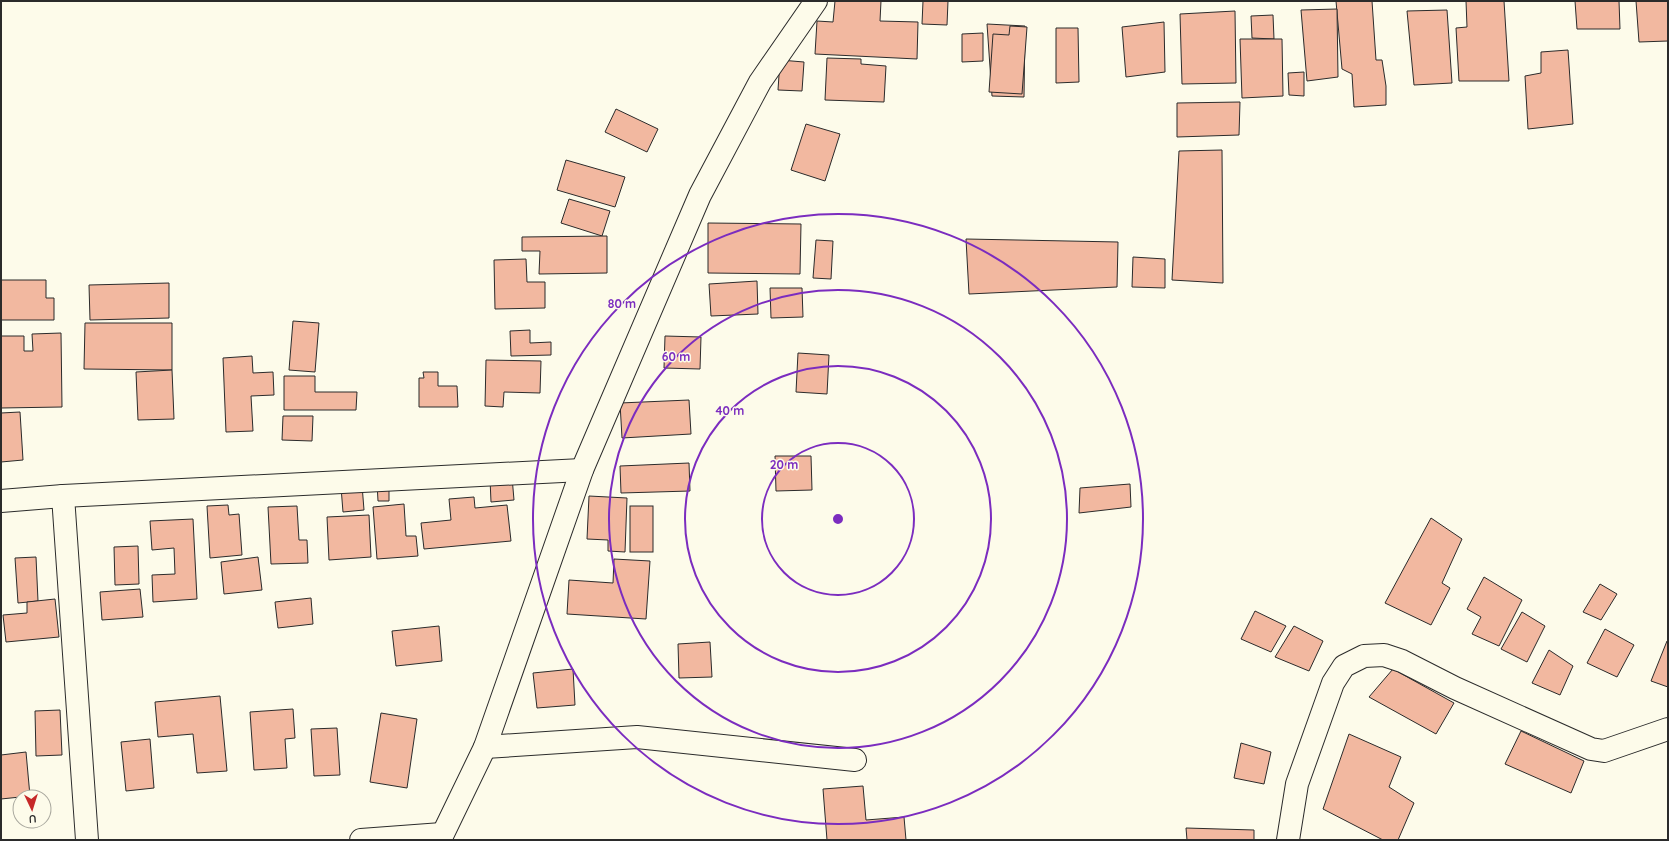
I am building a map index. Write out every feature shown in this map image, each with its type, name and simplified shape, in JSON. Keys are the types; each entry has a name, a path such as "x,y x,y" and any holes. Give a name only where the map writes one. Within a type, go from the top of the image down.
{"street":[{"path":"361,840 441,837 485,747 582,470 700,195 760,82 816,1"},
{"path":"1,501 63,496 582,470"},
{"path":"63,496 87,840"},
{"path":"1288,840 1297,784 1333,683 1344,666 1364,656 1384,655 1402,661 1455,688 1591,750 1604,751 1668,729"},
{"path":"485,747 637,737 855,760"}],"building":[{"path":"835,1 881,1 880,21 918,22 917,59 815,54 817,21 833,22"},
{"path":"923,1 948,1 947,25 922,24"},
{"path":"1336,1 1372,1 1376,60 1382,60 1386,86 1386,105 1354,107 1352,74 1342,69"},
{"path":"1466,1 1504,1 1509,81 1459,81 1456,28 1467,27"},
{"path":"1575,1 1619,1 1620,29 1577,29"},
{"path":"1636,1 1668,1 1668,41 1639,42"},
{"path":"1337,9 1338,77 1307,81 1301,10"},
{"path":"1447,10 1452,83 1414,85 1407,11"},
{"path":"1235,11 1236,83 1182,84 1180,14"},
{"path":"1273,15 1274,39 1252,38 1251,16"},
{"path":"1164,22 1165,72 1126,77 1122,27"},
{"path":"987,24 1025,26 1024,97 992,96"},
{"path":"1010,26 1027,27 1022,94 989,92 993,34 1009,35"},
{"path":"1056,28 1078,28 1079,82 1056,83"},
{"path":"983,33 983,61 962,62 962,34"},
{"path":"1240,39 1282,39 1283,96 1242,98"},
{"path":"1568,50 1573,124 1528,129 1525,76 1541,73 1541,52"},
{"path":"827,58 861,59 861,64 886,66 884,102 825,100"},
{"path":"780,60 804,62 802,91 778,90"},
{"path":"1304,72 1304,96 1289,95 1288,73"},
{"path":"1240,102 1239,135 1177,137 1177,103"},
{"path":"616,109 658,129 647,152 605,132"},
{"path":"806,124 840,134 825,181 791,170"},
{"path":"1222,150 1223,283 1172,280 1179,151"},
{"path":"566,160 625,177 615,207 557,190"},
{"path":"569,199 610,211 602,236 561,223"},
{"path":"708,223 801,224 800,274 708,273"},
{"path":"607,236 607,273 539,274 540,251 522,251 522,237"},
{"path":"966,239 1118,242 1117,287 969,294"},
{"path":"816,240 833,241 831,279 813,278"},
{"path":"1133,257 1165,259 1165,288 1132,287"},
{"path":"526,259 527,282 545,282 545,308 495,309 494,260"},
{"path":"1,280 46,280 46,298 54,298 54,320 1,320"},
{"path":"757,281 758,314 711,316 709,284"},
{"path":"169,283 169,318 90,320 89,285"},
{"path":"770,288 802,288 803,317 771,318"},
{"path":"293,321 319,323 315,372 289,370"},
{"path":"85,323 172,323 172,370 84,369"},
{"path":"530,330 530,343 551,342 551,355 511,356 510,331"},
{"path":"61,333 62,407 1,408 1,336 24,336 24,351 33,351 32,334"},
{"path":"665,336 701,337 700,369 664,368"},
{"path":"798,353 829,355 827,394 796,392"},
{"path":"252,356 253,373 273,372 274,395 251,396 253,431 226,432 223,358"},
{"path":"486,360 541,361 540,393 504,392 503,407 485,406"},
{"path":"172,370 174,419 138,420 136,372"},
{"path":"423,372 438,372 438,386 457,386 458,407 419,407 419,378 424,378"},
{"path":"284,376 315,376 315,392 357,392 356,410 284,410"},
{"path":"689,400 691,434 622,438 620,403"},
{"path":"20,412 23,460 1,462 1,413"},
{"path":"283,416 313,416 312,441 282,440"},
{"path":"775,456 811,456 812,490 776,491"},
{"path":"689,463 690,491 621,493 620,466"},
{"path":"512,477 514,500 491,502 490,479"},
{"path":"377,483 389,483 389,501 378,501"},
{"path":"1130,484 1131,507 1079,513 1080,488"},
{"path":"362,485 364,510 343,512 341,487"},
{"path":"589,496 627,498 625,552 608,551 608,540 587,539"},
{"path":"474,497 475,508 507,505 511,541 424,549 421,523 451,520 449,499"},
{"path":"404,504 406,536 416,536 418,556 377,559 373,507"},
{"path":"228,505 229,515 239,514 242,555 210,558 207,506"},
{"path":"297,506 299,540 307,540 308,563 271,564 268,507"},
{"path":"630,506 653,506 653,552 630,552"},
{"path":"369,515 371,557 329,560 327,517"},
{"path":"1431,518 1462,539 1442,583 1450,588 1431,625 1385,603"},
{"path":"193,519 197,599 153,602 152,575 175,574 174,548 152,550 150,521"},
{"path":"138,546 139,584 115,585 114,547"},
{"path":"36,557 38,601 18,603 15,558"},
{"path":"258,557 262,590 224,594 221,562"},
{"path":"614,559 650,561 646,619 567,614 569,580 613,583"},
{"path":"1484,577 1522,600 1499,646 1472,634 1481,617 1467,609"},
{"path":"1600,584 1617,594 1601,620 1583,612"},
{"path":"140,589 143,617 102,620 100,592"},
{"path":"311,598 313,624 278,628 275,602"},
{"path":"55,599 59,637 6,642 3,615 27,613 27,602"},
{"path":"1255,611 1286,626 1271,652 1241,639"},
{"path":"1522,612 1545,626 1527,662 1501,649"},
{"path":"439,626 442,661 396,666 392,631"},
{"path":"1294,626 1323,641 1309,671 1275,657"},
{"path":"1605,629 1634,645 1617,677 1587,663"},
{"path":"1667,641 1668,642 1668,687 1651,681"},
{"path":"710,642 712,677 679,678 678,644"},
{"path":"1549,650 1573,666 1560,695 1532,683"},
{"path":"573,669 575,705 537,708 533,673"},
{"path":"1393,669 1454,703 1436,734 1369,697"},
{"path":"220,696 227,771 197,773 193,734 158,737 155,702"},
{"path":"293,709 295,738 285,739 287,768 254,770 250,712"},
{"path":"60,710 62,755 36,756 35,711"},
{"path":"381,713 417,719 407,788 370,782"},
{"path":"337,728 340,775 314,776 311,729"},
{"path":"1521,731 1584,761 1571,793 1505,764"},
{"path":"1349,734 1401,757 1389,787 1414,803 1398,840 1383,840 1323,809"},
{"path":"150,739 154,788 126,791 121,742"},
{"path":"1241,743 1271,752 1264,784 1234,778"},
{"path":"26,752 29,789 12,789 12,798 1,799 1,755"},
{"path":"863,786 866,820 904,817 906,840 827,840 823,789"},
{"path":"1186,828 1254,830 1254,840 1187,840"}]}
